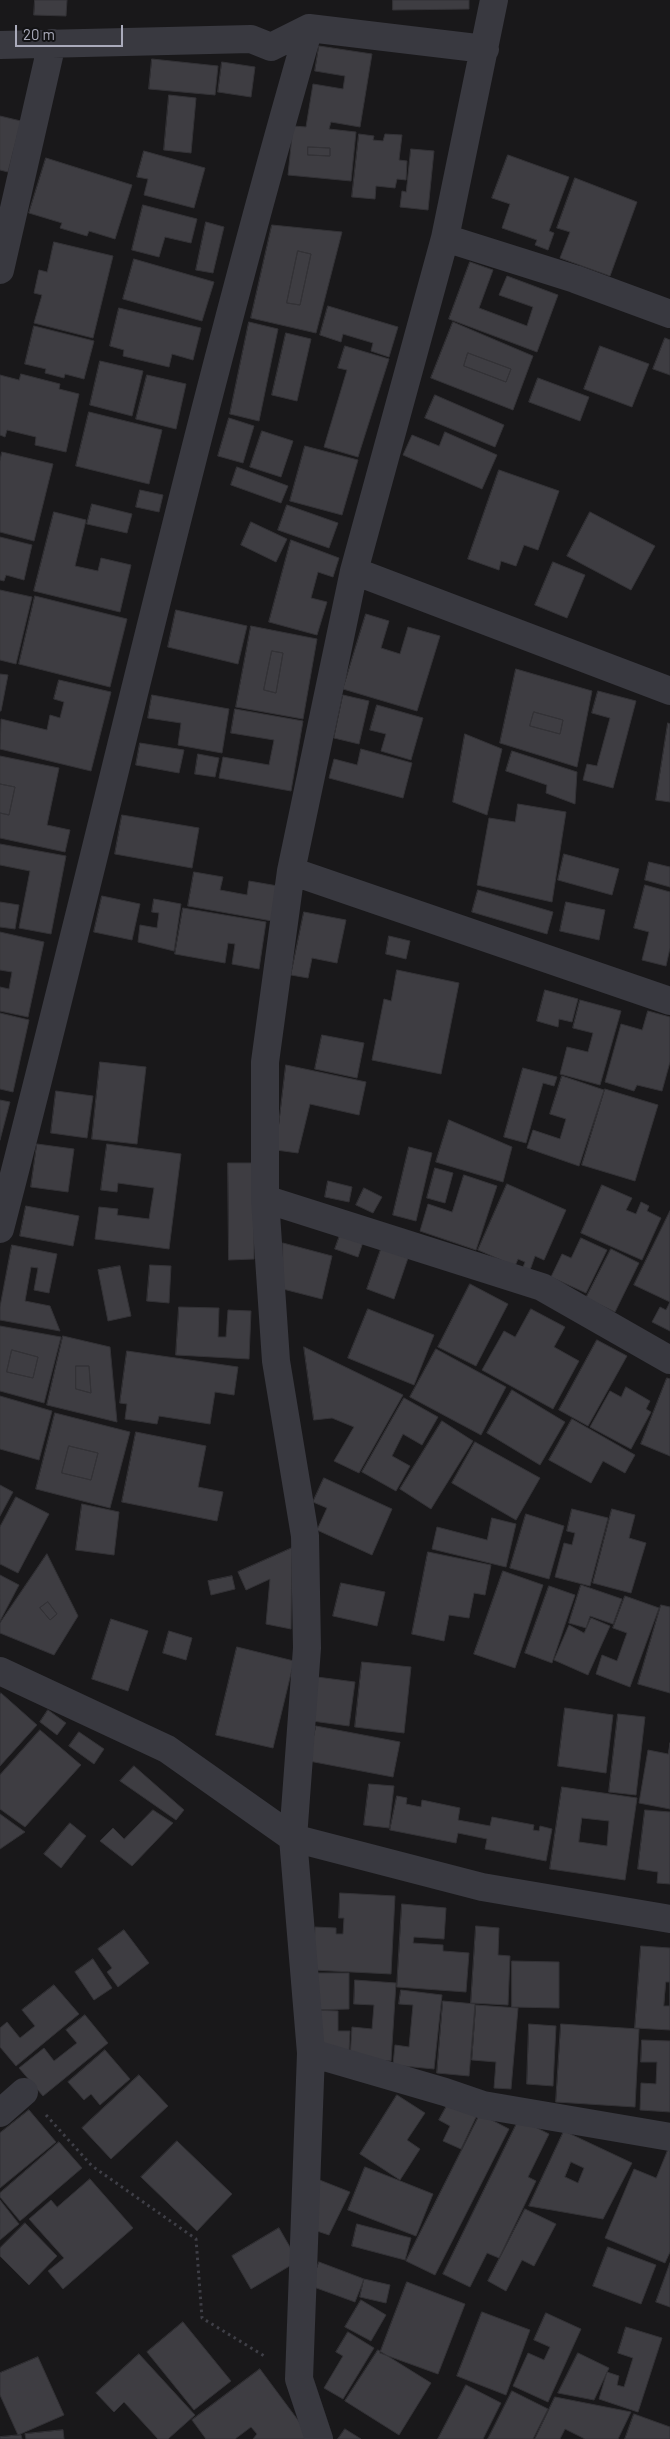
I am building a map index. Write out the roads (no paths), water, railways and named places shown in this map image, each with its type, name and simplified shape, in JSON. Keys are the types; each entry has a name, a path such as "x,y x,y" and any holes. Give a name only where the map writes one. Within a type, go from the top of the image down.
{"street":[{"path":"319,2439 300,2379 311,2053 293,1838 307,1648 305,1536 276,1361 265,1199 265,1062 291,871 354,571 445,238 494,0"},
{"path":"0,45 251,40 271,47 309,28 485,49"},
{"path":"0,1229 64,984 223,336 309,28"},
{"path":"0,270 52,43"},
{"path":"445,238 575,280 670,314"},
{"path":"354,571 670,691"},
{"path":"291,871 670,1001"},
{"path":"265,1199 542,1287 670,1360"},
{"path":"0,1671 166,1749 293,1838 482,1887 670,1920"},
{"path":"311,2053 446,2092 483,2105 670,2137"},
{"path":"0,2113 24,2092"}]}
